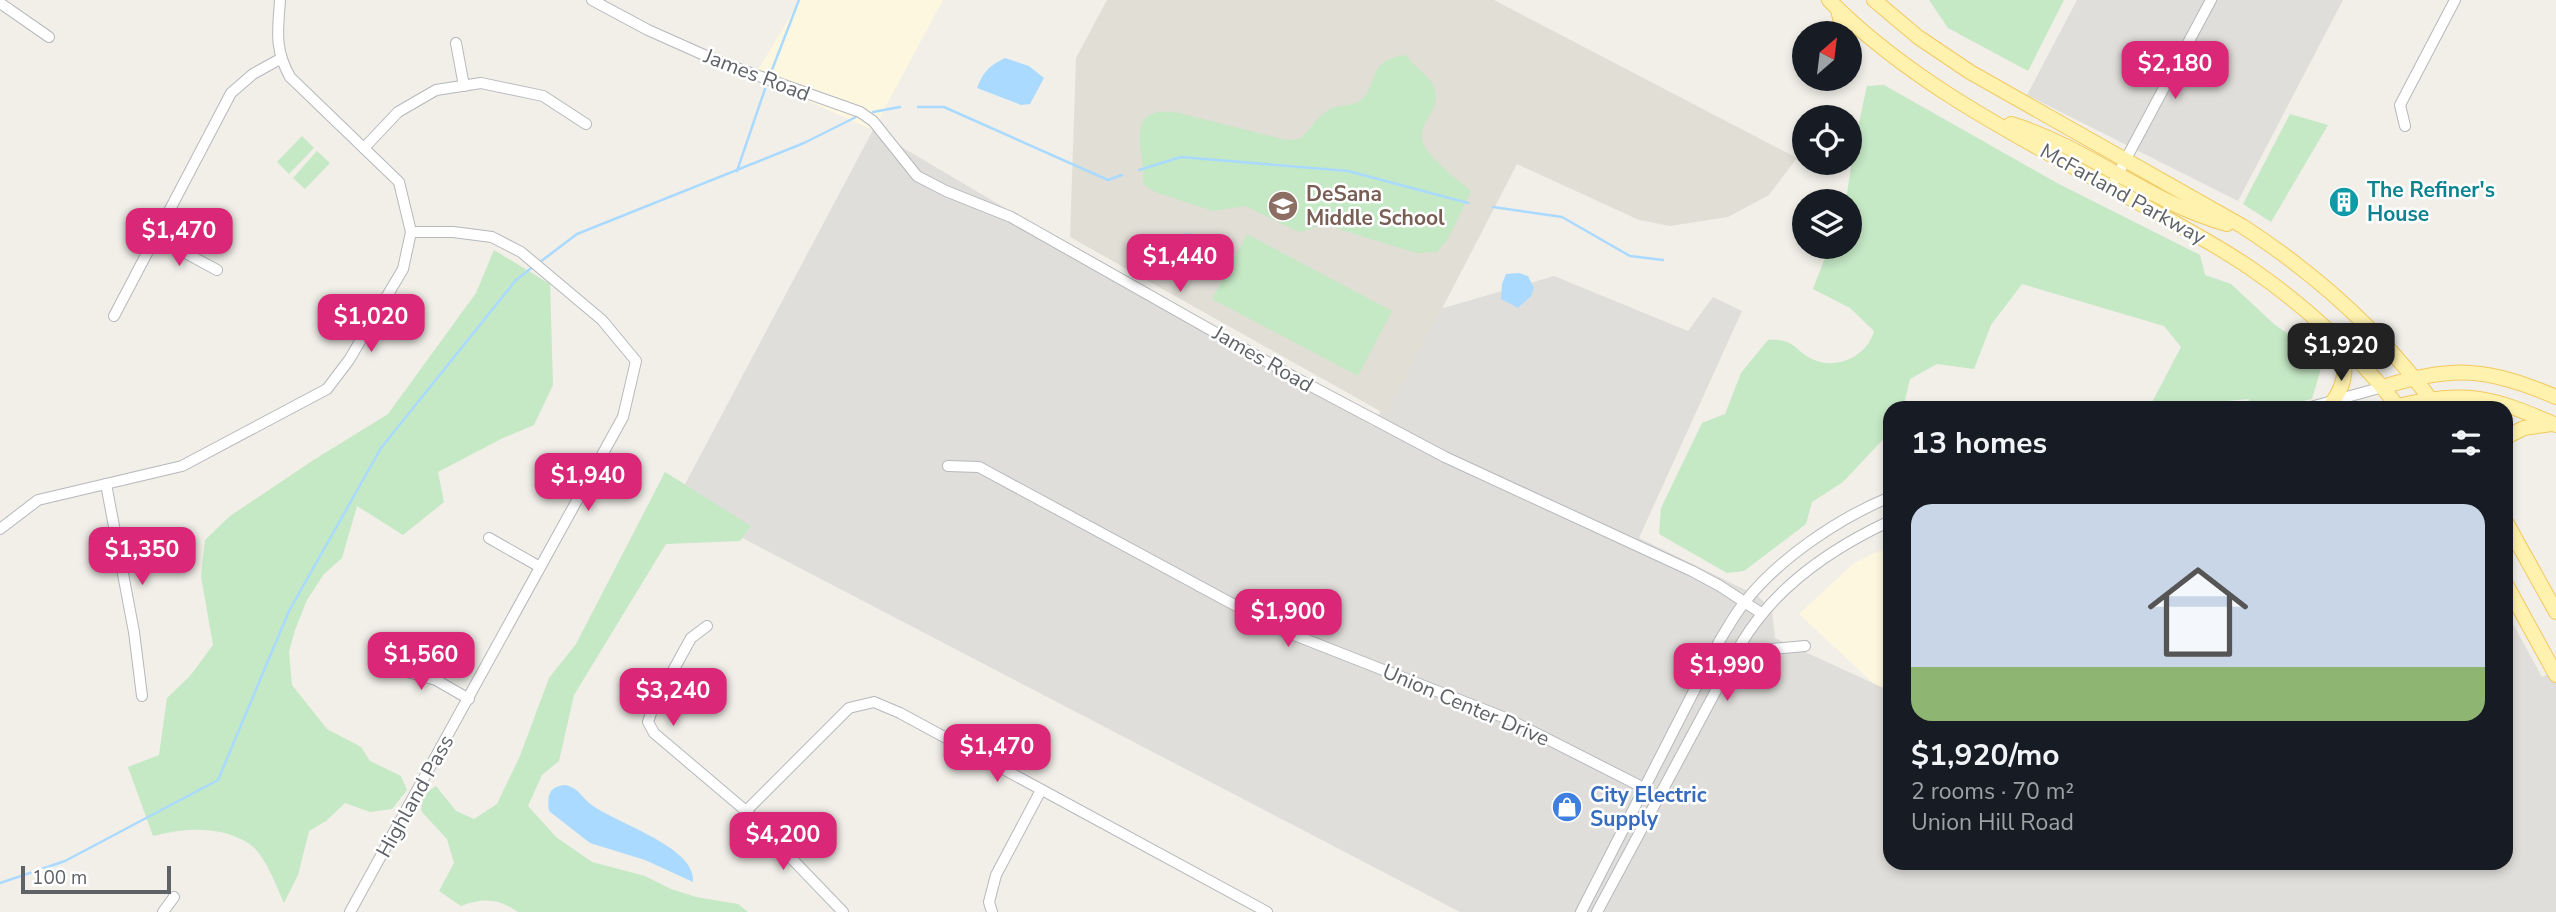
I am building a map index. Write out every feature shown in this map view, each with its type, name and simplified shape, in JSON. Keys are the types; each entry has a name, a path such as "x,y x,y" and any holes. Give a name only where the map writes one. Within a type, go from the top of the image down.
{"main road":[{"name":"McFarland Parkway","path":"1874,0 1952,61 2242,226 2294,262 2329,289 2376,334 2433,401"},
{"name":"McFarland Parkway","path":"1833,4 1910,68 1989,118 2251,269 2291,298 2340,341 2393,401"},
{"path":"1833,4 1839,21"},
{"path":"1989,118 2039,132 2067,145 2183,209 2213,220 2242,226"},
{"path":"2333,401 2344,381 2346,369 2340,341"},
{"path":"2383,387 2444,372 2474,372 2510,379 2556,397"},
{"path":"2440,401 2456,396 2494,401"},
{"path":"2513,407 2554,424"},
{"path":"2513,434 2525,428 2554,424"},
{"path":"2513,535 2556,612"},
{"path":"2513,597 2556,675"}],"street":[{"path":"0,529 38,500 182,466 327,389 349,360 403,269 411,233 399,182 290,77 280,59 278,46 280,0"},
{"name":"James Road","path":"592,0 648,30 722,63 860,112 873,121 917,176 946,191 1011,217 1383,426 1552,508 1692,571 1761,613"},
{"path":"2111,187 2211,0"},
{"path":"2405,126 2400,105 2455,0"},
{"path":"0,3 49,37"},
{"path":"456,43 464,86"},
{"path":"114,316 231,93 253,74 280,59"},
{"path":"364,148 398,112 436,90 481,83 543,96 586,124"},
{"name":"Highland Pass","path":"350,912 623,417 636,361 602,320 521,252 492,237 453,232 411,233"},
{"path":"156,237 217,270"},
{"path":"2335,401 2383,387"},
{"name":"Union Center Drive","path":"948,466 979,467 1279,629 1508,719 1644,788"},
{"path":"106,484 134,632 142,696"},
{"path":"1581,912 1720,640 1744,602 1772,573 1806,545 1883,502"},
{"path":"1597,912 1724,676 1761,613 1813,566 1851,540 1883,524"},
{"path":"489,538 540,567"},
{"path":"707,626 691,638 653,707 648,722 654,733 746,811 843,912"},
{"path":"1724,676 1763,650 1805,646"},
{"path":"382,665 436,680 469,699"},
{"path":"746,811 849,708 874,702 900,713 1267,912"},
{"path":"992,912 989,902 996,875 1041,790"},
{"path":"163,912 174,897"}],"shaded area":[{"path":"800,0 943,0 873,130 754,77"},
{"name":"DeSana Middle School","path":"1107,0 1494,0 1792,155 1792,165 1769,195 1728,217 1670,226 1639,220 1517,164 1387,415 1070,237 1076,58"},
{"path":"2077,0 2343,0 2238,201 2027,95"},
{"path":"873,130 1373,426 1433,311 1554,276 1688,331 1713,297 1742,311 1639,538 1758,596 1772,610 1775,638 1883,688 1883,870 2513,870 2513,624 2542,677 2556,670 2556,912 1460,912 675,503"},
{"path":"1883,549 1883,688 1873,683 1799,614 1854,563"}],"green space":[{"path":"1929,0 2064,0 2028,71 1948,28"},
{"path":"1406,55 1429,79 1435,92 1434,107 1422,133 1424,146 1471,191 1448,239 1437,252 1416,253 1319,223 1311,229 1299,232 1245,206 1213,211 1155,192 1143,184 1140,134 1142,124 1148,116 1158,112 1175,112 1286,140 1300,139 1327,111 1334,107 1354,104 1365,97 1383,63"},
{"path":"1884,85 2057,183 2200,255 2205,275 2231,284 2275,325 2309,348 2322,365 2312,399 2153,401 2181,347 2164,326 2022,284 1991,325 1974,369 1937,364 1910,379 1905,401 1883,401 1883,439 1843,482 1812,502 1806,524 1744,571 1727,573 1659,534 1661,508 1702,423 1725,414 1741,373 1768,340 1785,341 1810,358 1835,363 1860,353 1871,339 1874,331 1850,308 1813,289 1824,259 1862,259 1862,189 1848,189 1850,175 1862,175 1862,109 1867,86"},
{"path":"2290,114 2328,125 2271,222 2243,204"},
{"path":"302,136 314,148 289,174 277,162"},
{"path":"317,151 330,163 305,189 293,178"},
{"path":"1247,234 1392,311 1358,376 1212,299"},
{"path":"494,250 550,284 553,385 534,425 438,472 444,502 403,535 357,506 342,558 324,574 307,600 289,652 292,685 327,729 361,747 370,761 401,776 407,790 392,809 370,812 345,803 326,821 309,831 298,875 284,903 259,854 237,837 201,830 153,836 128,767 159,755 167,698 190,676 213,645 201,576 205,540 230,516 388,414 476,293"},
{"path":"665,472 751,526 740,541 666,544 574,695 559,761 542,775 528,806 556,837 592,862 645,876 671,889 696,897 738,904 748,912 518,912 504,904 490,901 461,906 439,891 454,863 447,839 421,811 423,795 436,786 456,811 474,819 497,804 520,756 549,678 576,644"}],"water":[{"path":"1005,58 1029,66 1044,78 1030,104 1021,105 977,88 987,70"},
{"path":"1191,233 1194,238 1200,239 1204,236 1210,243 1197,260 1170,254 1148,238"},
{"path":"1519,273 1528,276 1534,288 1531,296 1518,308 1501,299 1506,274"},
{"path":"566,785 576,790 597,809 666,845 681,857 690,869 693,882 645,860 590,843 549,811 550,792 556,787"}],"waterway":[{"path":"770,75 799,0"},
{"path":"737,171 765,89"},
{"path":"873,112 900,107"},
{"path":"918,107 944,107 1108,180 1122,175"},
{"path":"540,262 577,234 804,143 860,115"},
{"path":"1139,170 1181,157 1348,171 1468,203"},
{"path":"1493,207 1562,217 1630,256 1663,260"},
{"path":"0,883 65,861 218,780 289,611 381,448 516,280 534,266"}],"place":[{"name":"The Refiner's House","path":"2344,202"},
{"name":"DeSana Middle School","path":"1283,206"},
{"name":"City Electric Supply","path":"1567,807"}]}
